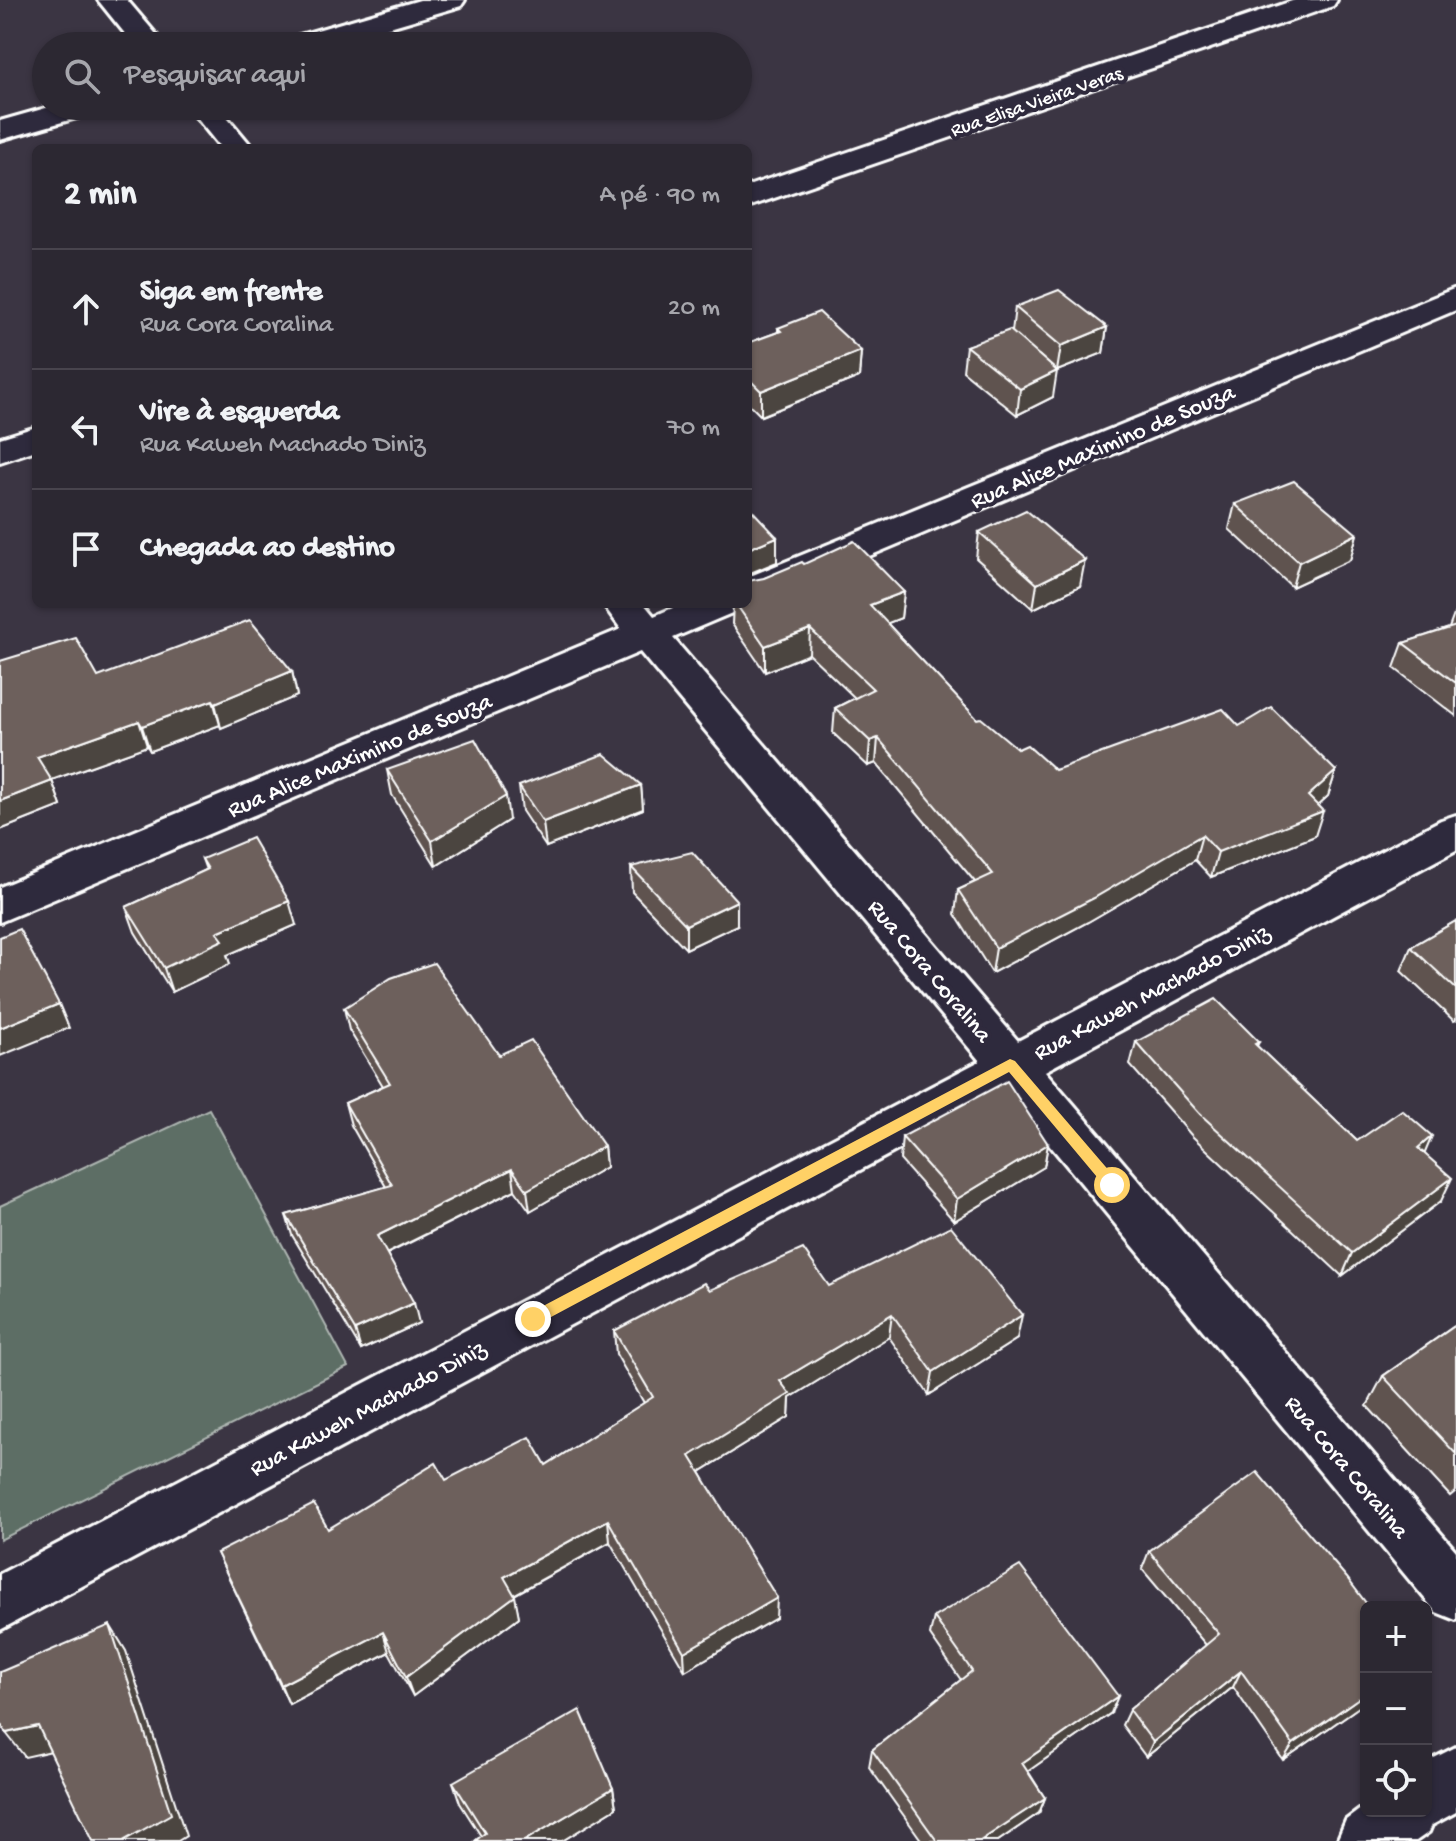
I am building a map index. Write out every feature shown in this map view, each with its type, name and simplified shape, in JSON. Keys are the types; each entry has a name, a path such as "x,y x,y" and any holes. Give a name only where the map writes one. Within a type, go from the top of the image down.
{"street":[{"path":"112,0 139,32"},
{"path":"341,32 451,0"},
{"name":"Rua Elisa Vieira Veras","path":"752,196 1323,0"},
{"path":"0,131 38,120"},
{"path":"214,120 234,144"},
{"name":"Rua Alice Maximino de Souza","path":"752,590 1456,298"},
{"path":"0,450 32,439"},
{"name":"Rua Alice Maximino de Souza","path":"0,905 634,619 696,608"},
{"name":"Rua Cora Coralina","path":"634,619 1456,1593"},
{"name":"Rua Kaweh Machado Diniz","path":"0,1603 1456,831"},
{"path":"1432,1794 1456,1776"},
{"path":"1367,1841 1400,1817"}],"green space":[{"path":"209,1109 348,1367 0,1540 0,1206"}],"building":[{"path":"1059,290 1107,327 1061,346 1015,307"},
{"path":"819,312 861,351 761,391 752,382 752,342 781,331 778,328"},
{"path":"1010,330 1057,371 1020,389 966,346"},
{"path":"1294,481 1357,534 1299,562 1235,504"},
{"path":"752,510 777,537 752,547"},
{"path":"1026,510 1085,560 1037,584 979,532"},
{"path":"854,541 904,592 870,605 977,719 981,718 1018,749 1027,745 1055,770 1223,709 1239,726 1271,707 1336,771 1308,796 1323,811 1218,852 1202,835 1094,898 996,948 958,890 993,874 878,738 870,741 835,708 873,689 810,629 765,646 739,608 752,608 752,580 802,562 804,564"},
{"path":"250,620 292,671 215,703 213,700 142,726 139,721 37,757 52,781 0,801 0,661 76,638 98,677"},
{"path":"1456,626 1456,683 1403,643"},
{"path":"475,739 506,796 432,841 387,770"},
{"path":"604,754 641,785 543,822 519,786"},
{"path":"252,838 289,901 217,932 223,940 164,968 126,907 208,869 202,859"},
{"path":"692,852 737,901 686,925 631,867"},
{"path":"1456,921 1456,989 1411,947"},
{"path":"19,929 59,1004 0,1028 0,937"},
{"path":"434,963 499,1055 531,1040 604,1146 527,1190 512,1169 377,1236 414,1303 355,1330 286,1215 392,1185 345,1103 390,1083 344,1008 391,978"},
{"path":"1216,999 1259,1042 1255,1044 1357,1141 1402,1110 1432,1136 1418,1148 1452,1178 1352,1253 1199,1113 1136,1042"},
{"path":"1007,1081 1048,1144 957,1199 902,1137"},
{"path":"951,1226 1022,1315 933,1372 892,1314 780,1381 790,1394 690,1456 777,1598 684,1652 608,1520 504,1577 515,1596 406,1677 383,1632 281,1685 217,1553 314,1504 328,1529 436,1463 446,1480 530,1437 546,1465 653,1397 614,1331 704,1283 710,1290 803,1249 829,1286"},
{"path":"1456,1325 1456,1454 1383,1376"},
{"path":"1257,1472 1364,1601 1360,1601 1360,1697 1293,1744 1241,1671 1153,1742 1129,1710 1219,1634 1149,1551"},
{"path":"1020,1566 1118,1696 1022,1763 1045,1798 980,1841 937,1841 872,1750 972,1671 934,1617"},
{"path":"110,1625 171,1814 123,1841 93,1841 38,1726 6,1733 0,1723 0,1672"},
{"path":"580,1710 613,1788 524,1841 475,1841 485,1833 453,1782"}],"route":[{"path":"533,1319 1010,1065 1112,1185"}]}
